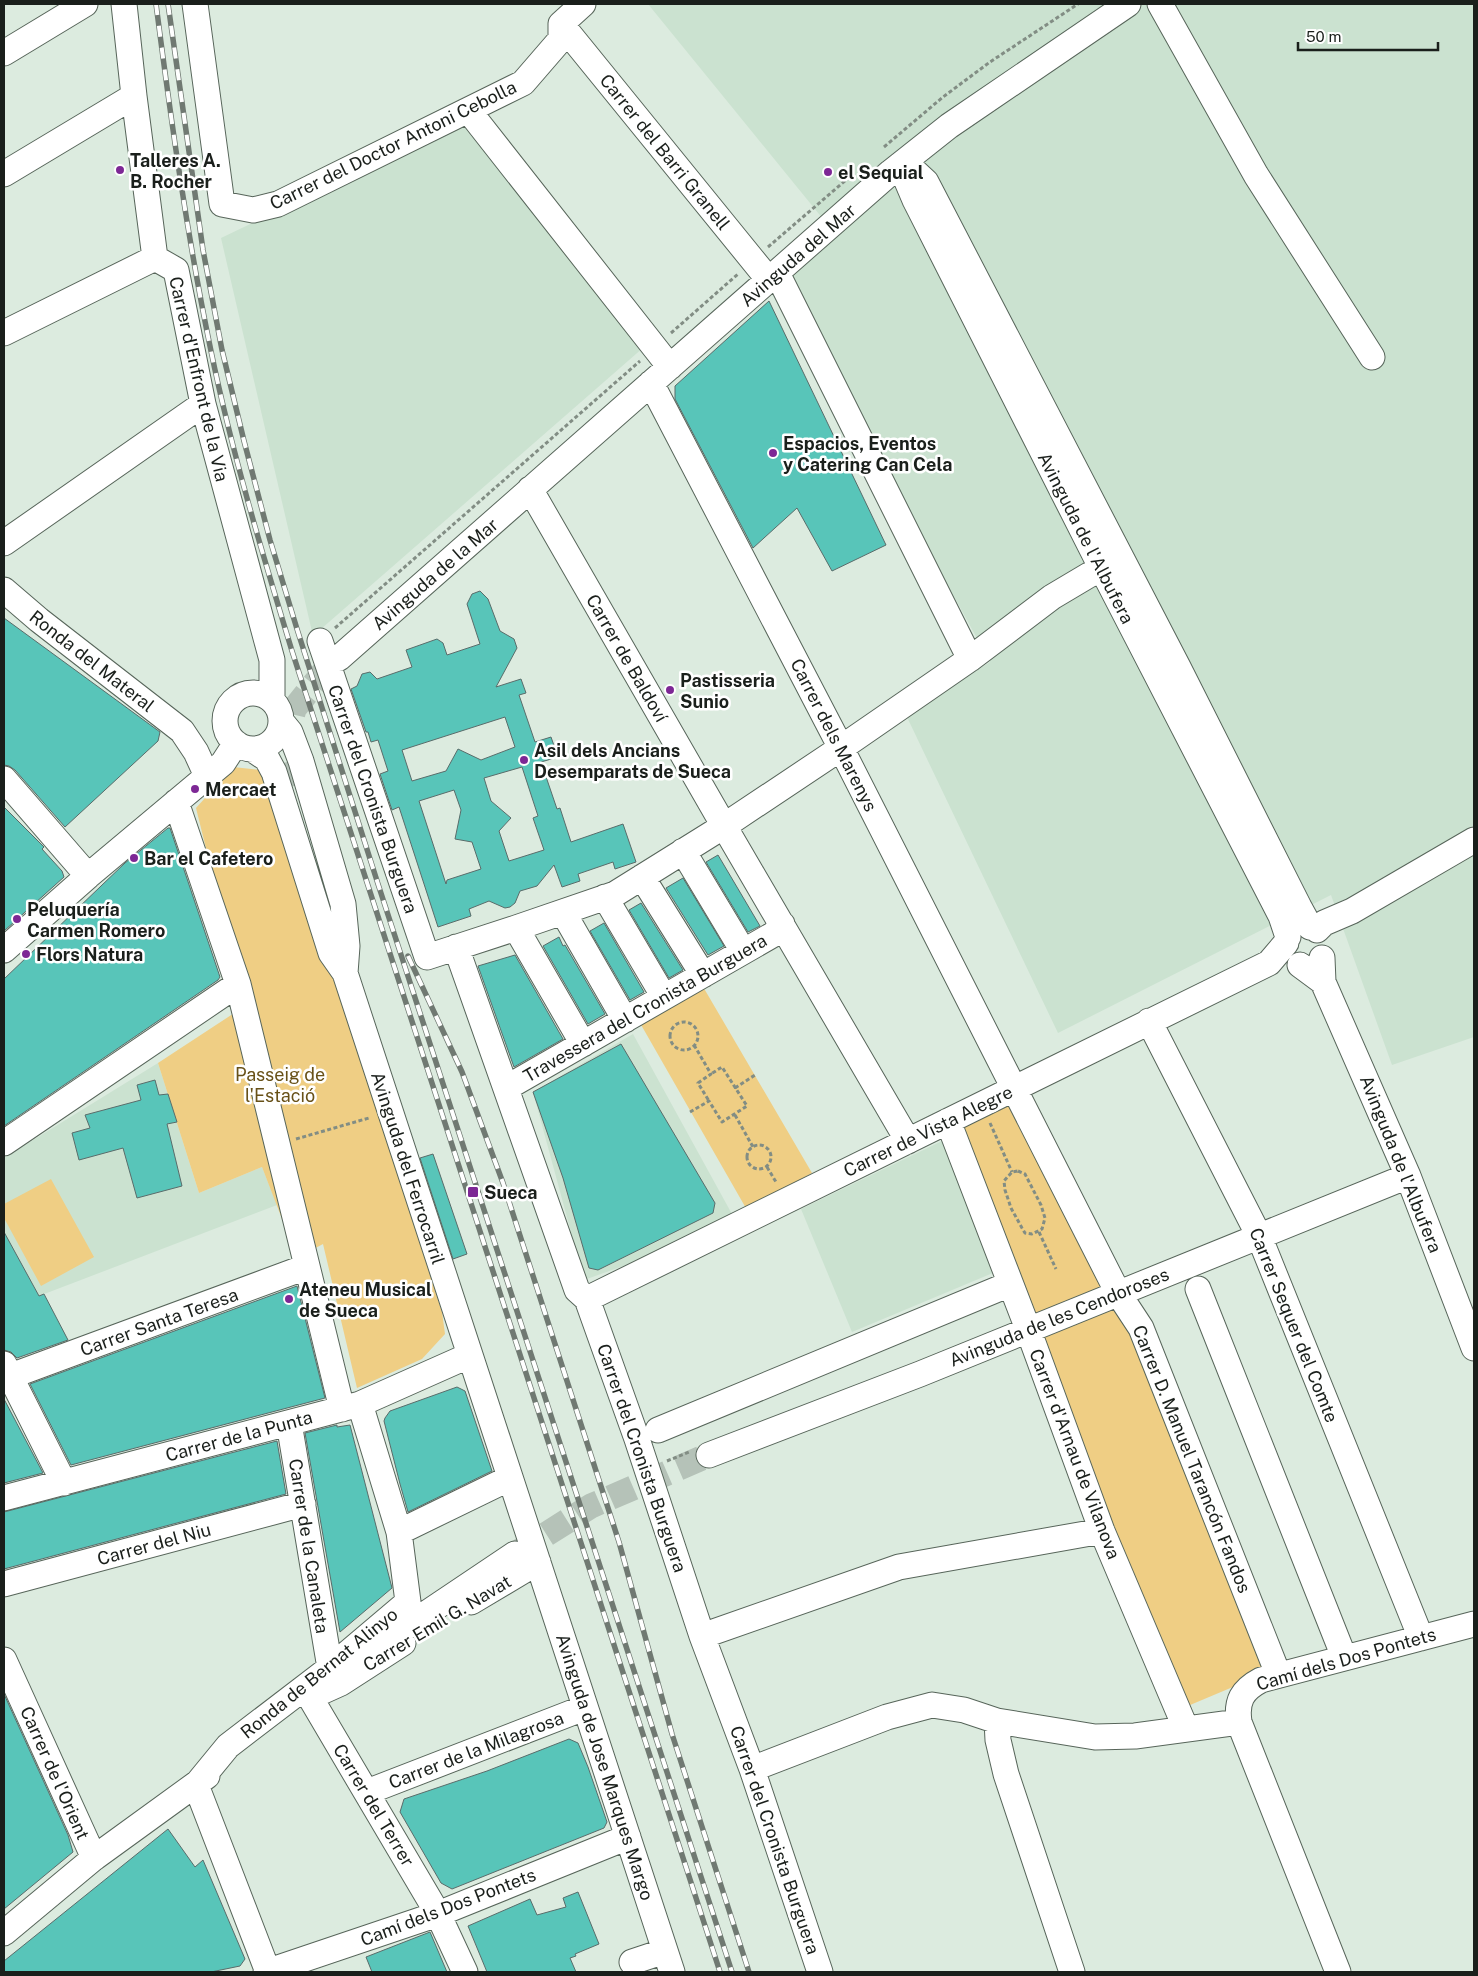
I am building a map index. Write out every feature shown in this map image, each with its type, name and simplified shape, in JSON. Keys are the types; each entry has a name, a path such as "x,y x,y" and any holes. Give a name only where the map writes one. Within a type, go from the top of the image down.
{"street":[{"path":"4,53 85,4"},
{"name":"Carrer d'Enfront de la Via","path":"124,4 134,96 156,258 176,270 202,404 272,660 277,710"},
{"name":"Carrer del Doctor Antoni Cebolla","path":"195,4 222,204 253,210 278,204 523,83 561,40 561,24"},
{"path":"561,24 583,4"},
{"name":"Avinguda del Mar","path":"530,489 900,165 937,136 1128,4"},
{"path":"1160,4 1256,175 1372,357"},
{"name":"Carrer del Barri Granell","path":"561,24 773,277 970,659"},
{"path":"4,174 134,96"},
{"path":"468,110 670,367"},
{"path":"926,182 925,168 937,136"},
{"name":"Avinguda de l'Albufera","path":"900,165 912,169 926,182 1281,916 1307,950 1408,1176 1474,1348"},
{"name":"Avinguda de l'Albufera","path":"900,165 915,200 1113,568"},
{"path":"4,333 156,258"},
{"name":"Carrer dels Marenys","path":"651,383 841,748 1014,1089"},
{"path":"4,543 202,404"},
{"name":"Avinguda de la Mar","path":"339,658 530,489"},
{"name":"Carrer de Baldoví","path":"530,489 908,1141"},
{"path":"456,947 615,894 724,826 841,748 970,659 1052,597 1089,575 1113,568"},
{"name":"Ronda del Materal","path":"4,590 39,620 182,731 196,752 207,776"},
{"name":"Carrer del Cronista Burguera","path":"320,641 427,957 456,947 577,1290 588,1299 647,1435 702,1636 752,1769 820,1972"},
{"path":"247,693 257,693 277,710 290,732 343,904 347,946 345,973 331,953 274,772 267,759 239,742 225,723 226,713 230,704 238,697 247,693"},
{"path":"239,742 267,745 273,741 277,735 277,710"},
{"name":"Ronda del Materal","path":"182,731 239,742"},
{"path":"4,950 88,876 223,763 239,742"},
{"path":"4,778 88,876"},
{"path":"294,786 332,916 347,946"},
{"path":"176,802 238,984 306,1267 351,1407"},
{"path":"1307,950 1352,910 1474,840"},
{"path":"683,851 743,951"},
{"path":"642,877 703,974"},
{"path":"605,897 664,997"},
{"path":"563,912 625,1020"},
{"name":"Travessera del Cronista Burguera","path":"506,1088 774,934 782,924"},
{"path":"516,928 583,1044"},
{"name":"Carrer de Vista Alegre","path":"588,1299 1149,1021 1269,963 1281,965 1307,950"},
{"name":"Avinguda del Ferrocarril","path":"345,973 508,1479 538,1562"},
{"path":"4,1143 238,984"},
{"name":"Carrer Sequer del Comte","path":"1149,1021 1259,1236 1421,1638"},
{"name":"Carrer D. Manuel Tarancón Fandos","path":"1014,1089 1118,1293 1141,1328 1278,1674"},
{"name":"Carrer d'Arnau de Vilanova","path":"948,1122 1028,1329 1102,1531 1186,1729"},
{"name":"Avinguda de les Cendoroses","path":"709,1456 911,1377 1408,1176"},
{"name":"Carrer Santa Teresa","path":"7,1370 306,1267"},
{"path":"647,1435 1010,1284"},
{"path":"1198,1289 1344,1657"},
{"name":"Carrer de la Punta","path":"4,1498 351,1407 468,1356"},
{"path":"7,1370 64,1483"},
{"name":"Ronda de Bernat Alinyo","path":"196,1785 228,1746 330,1668 408,1602 399,1532 351,1407"},
{"name":"Carrer de la Canaleta","path":"289,1424 330,1668"},
{"path":"399,1532 508,1479"},
{"name":"Carrer del Niu","path":"4,1584 303,1504"},
{"path":"702,1636 898,1568 1102,1531"},
{"name":"Ronda de Bernat Alinyo","path":"4,1933 94,1858 196,1785 392,1636 515,1554"},
{"name":"Carrer Emil G. Navat","path":"310,1697 340,1683 538,1562"},
{"name":"Avinguda de Jose Marques Margo","path":"538,1562 584,1708 669,1961"},
{"name":"Camí dels Dos Pontets","path":"1239,1722 1237,1708 1242,1696 1249,1686 1261,1680 1474,1624"},
{"name":"Carrer de l'Orient","path":"4,1660 94,1858"},
{"name":"Carrer del Terrer","path":"310,1697 438,1914 465,1972"},
{"path":"752,1769 887,1717 932,1705 964,1710 998,1721 1095,1738 1136,1736 1239,1722 1338,1972"},
{"name":"Carrer de la Milagrosa","path":"367,1792 584,1708"},
{"path":"998,1721 998,1740 1006,1774 1072,1972"},
{"path":"196,1785 267,1972"},
{"name":"Camí dels Dos Pontets","path":"267,1972 438,1914 628,1837"},
{"path":"632,1962 669,1961"}],"path":[{"path":"684,1022 694,1026 698,1034 694,1045 687,1049 681,1049 674,1045 670,1035 675,1025 684,1022"},
{"path":"694,1045 711,1074"},
{"path":"722,1067 747,1106 722,1122 698,1083 711,1074 722,1067"},
{"path":"735,1088 755,1075"},
{"path":"690,1112 709,1101"},
{"path":"734,1114 753,1146"},
{"path":"277,1145 372,1117"},
{"path":"987,1118 1012,1172"},
{"path":"753,1146 762,1146 770,1153 771,1160 766,1167 755,1169 749,1165 746,1155 753,1146"},
{"path":"766,1167 779,1187"},
{"path":"1018,1171 1025,1174 1038,1198 1045,1218 1044,1225 1039,1232 1025,1233 1011,1208 1004,1181 1012,1172 1018,1171"},
{"path":"1039,1232 1056,1269"}],"shaded area":[{"path":"648,4 1474,4 1474,1037 1392,1065 1331,895 1058,1033 906,715 990,662 901,500 789,276 836,235"},
{"path":"461,123 644,347 313,636 221,238"},
{"path":"633,1034 738,1225 584,1280 533,1092"},
{"path":"158,1063 199,1193 262,1167 277,1205 39,1296 4,1233 4,1158"},
{"path":"944,1140 1000,1270 852,1332 801,1209"}],"green space":[{"name":"Passeig de l'Estació","path":"233,767 261,770 275,791 442,1312 445,1334 422,1359 357,1388 323,1244 297,1258 262,1167 199,1193 158,1063 248,1004 234,961 196,808"},
{"path":"702,985 812,1173 747,1210 640,1023"},
{"path":"1012,1095 1111,1289 1030,1323 955,1124"},
{"path":"51,1179 94,1257 41,1286 4,1218 4,1204"},
{"path":"1116,1299 1273,1670 1183,1708 1033,1332"}],"building":[{"name":"Espacios, Eventos y Catering Can Cela","path":"769,301 886,545 832,571 797,508 753,548 675,399 675,386"},
{"name":"Asil dels Ancians Desemparats de Sueca","path":"480,591 488,599 500,631 514,639 517,648 496,687 521,679 526,693 519,695 535,742 551,737 558,757 541,762 557,809 560,808 571,842 623,824 636,862 615,869 613,862 578,874 580,881 562,887 554,865 537,886 520,891 515,903 510,907 505,908 489,901 469,909 471,916 438,927 399,807 392,810 380,774 388,771 378,740 371,742 351,689 357,686 362,674 370,672 377,679 412,667 406,650 437,639 443,643 447,655 480,644 467,604 472,594","holes":["505,717 515,747 481,760 458,749 446,771 412,781 402,750","522,767 538,816 533,818 544,850 509,861 499,831 511,818 491,801 484,778","454,790 461,810 455,839 472,842 481,869 447,880 446,884 419,801"]},
{"path":"4,618 160,732 158,741 65,827 15,770 4,765"},
{"path":"4,807 44,847 42,849 62,871 64,877 4,931"},
{"path":"170,828 220,977 4,1126 4,979 125,863"},
{"path":"718,855 760,926 748,932 706,862"},
{"path":"683,878 724,946 708,955 666,888"},
{"path":"641,903 683,970 669,978 629,910"},
{"path":"604,923 644,992 630,1000 590,931"},
{"path":"559,937 605,1014 588,1024 543,946"},
{"path":"515,955 563,1039 514,1067 478,966"},
{"path":"621,1044 715,1203 713,1213 598,1270 589,1268 563,1178 533,1092"},
{"path":"155,1080 159,1095 168,1094 177,1122 167,1124 182,1186 137,1198 123,1148 79,1160 72,1133 90,1128 85,1115 141,1100 137,1085"},
{"path":"433,1154 467,1254 453,1259 420,1158"},
{"path":"4,1232 39,1296 44,1294 68,1340 17,1358 11,1352 4,1350"},
{"path":"297,1286 325,1398 71,1465 30,1384"},
{"path":"457,1387 465,1391 492,1471 408,1512 384,1421 385,1418 390,1411"},
{"path":"4,1399 43,1473 4,1483"},
{"path":"337,1425 337,1427 350,1425 392,1588 340,1632 305,1433"},
{"path":"277,1441 286,1494 4,1569 4,1512"},
{"path":"4,1694 68,1835 73,1852 4,1909"},
{"path":"569,1739 578,1743 588,1767 607,1822 604,1828 452,1889 441,1883 400,1812 404,1799 487,1771"},
{"path":"168,1829 195,1867 203,1860 245,1959 240,1966 211,1972 4,1972 4,1961"},
{"path":"578,1892 599,1944 570,1958 576,1972 487,1972 468,1926 530,1899 537,1915 566,1907 563,1898"},
{"path":"430,1932 447,1972 372,1972 366,1957"}],"tunnel":[{"path":"294,786 284,751 294,709 327,668 339,658"},
{"path":"515,1554 591,1506 709,1455"}],"railway":[{"path":"156,4 180,178 202,308 228,427 259,539 292,651 720,1972"},
{"path":"168,4 203,250 222,350 270,540 378,884 732,1972"},
{"path":"408,956 462,1072 503,1183 619,1542 672,1734 749,1972"}],"place":[{"name":"Talleres A. B. Rocher","path":"120,170"},
{"name":"el Sequial","path":"828,172"},
{"name":"Espacios, Eventos y Catering Can Cela","path":"773,453"},
{"name":"Pastisseria Sunio","path":"670,690"},
{"name":"Asil dels Ancians Desemparats de Sueca","path":"524,760"},
{"name":"Mercaet","path":"195,789"},
{"name":"Bar el Cafetero","path":"134,858"},
{"name":"Peluquería Carmen Romero","path":"17,919"},
{"name":"Flors Natura","path":"26,954"},
{"name":"Sueca","path":"473,1192"},
{"name":"Ateneu Musical de Sueca","path":"289,1299"}]}
